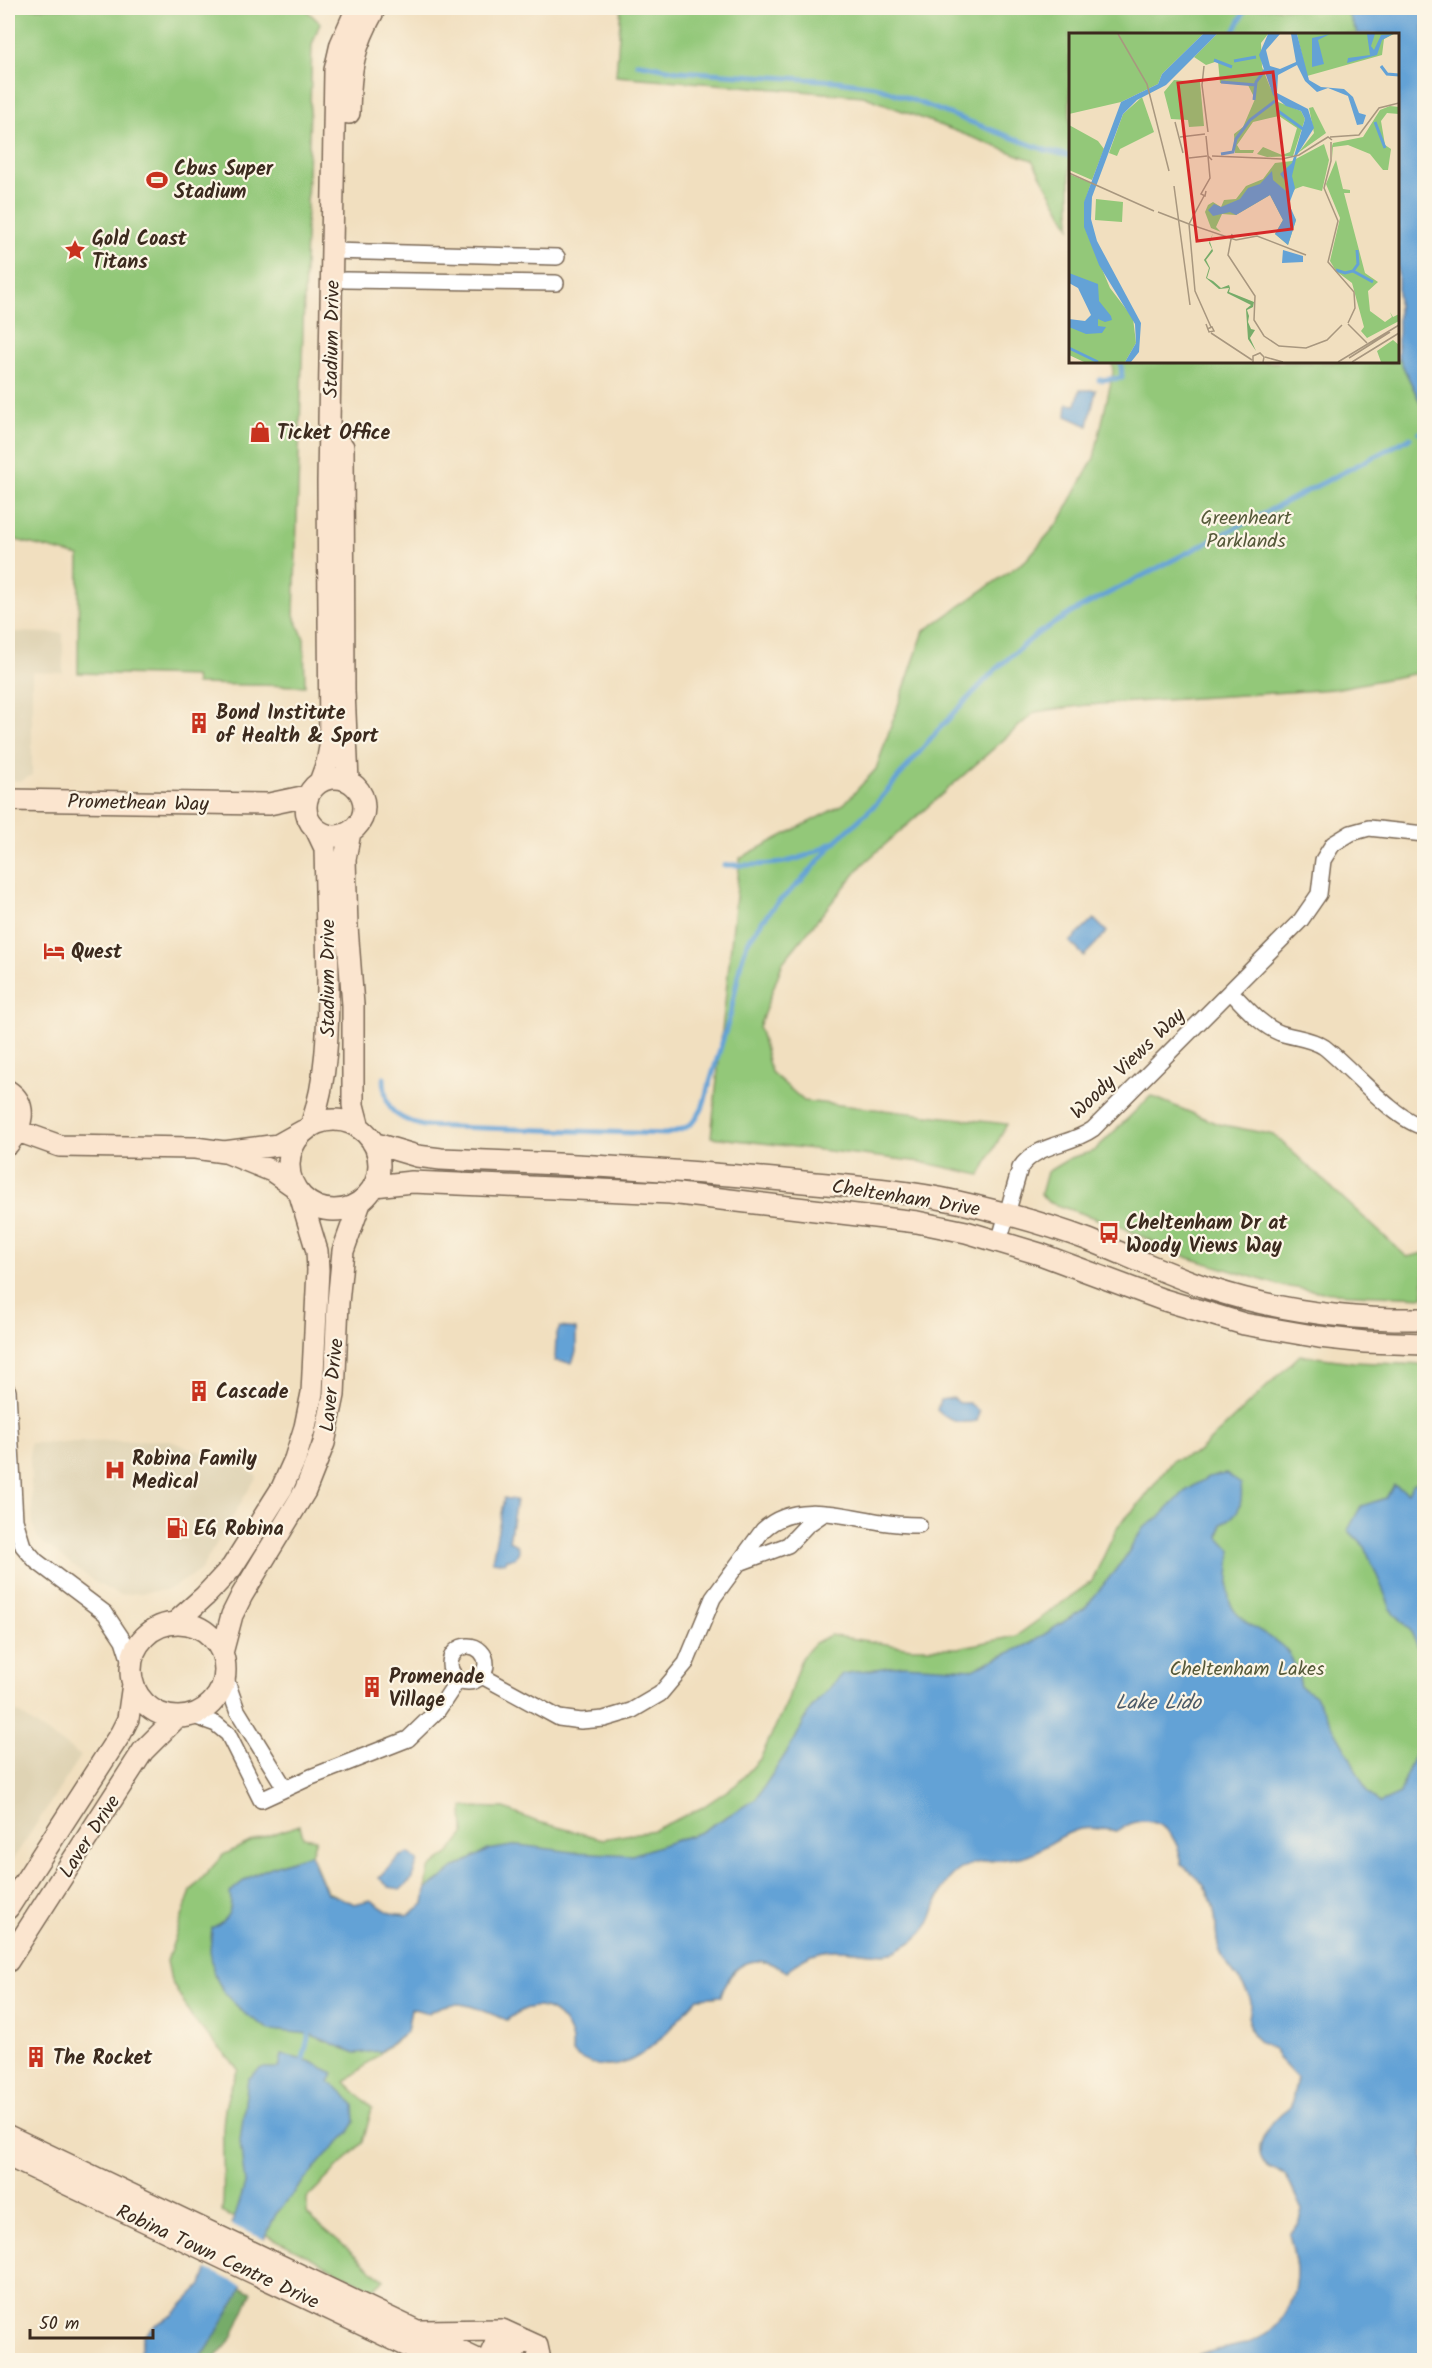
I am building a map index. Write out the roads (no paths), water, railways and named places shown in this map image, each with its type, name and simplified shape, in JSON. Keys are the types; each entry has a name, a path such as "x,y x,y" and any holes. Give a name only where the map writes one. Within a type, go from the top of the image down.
{"street":[{"name":"Stadium Drive","path":"348,781 343,595 345,280 339,251 335,70 341,44 357,8"},
{"name":"Stadium Drive","path":"314,789 327,763 330,747 328,483 350,70 357,42 375,8"},
{"path":"339,251 557,257"},
{"path":"443,254 444,281"},
{"path":"345,280 556,283"},
{"path":"329,778 348,781 361,794 364,810 357,826 350,832 332,836 269,804 314,789 329,778"},
{"path":"312,824 305,803 314,789"},
{"name":"Promethean Way","path":"8,800 269,804"},
{"name":"Stadium Drive","path":"307,1129 319,1102 324,1078 327,1022 325,848 312,824"},
{"name":"Woody Views Way","path":"999,1242 1020,1168 1025,1161 1044,1148 1066,1143 1093,1129 1300,920 1319,894 1323,860 1333,844 1351,833 1369,828 1425,834"},
{"name":"Stadium Drive","path":"350,832 345,859 346,927 353,1005 352,1096 366,1135"},
{"path":"1230,991 1263,1023 1273,1029 1305,1038 1323,1047 1406,1120 1425,1127"},
{"path":"8,1092 21,1110 60,1146"},
{"path":"21,1110 21,1121 13,1137 60,1146 195,1148 224,1152 272,1171 324,1210 337,1211 360,1203 374,1186 379,1172 379,1157 366,1135 348,1122 335,1120 323,1121 278,1145 224,1152"},
{"path":"297,1191 288,1171 289,1156 294,1142 307,1129"},
{"name":"Cheltenham Drive","path":"366,1135 417,1156 441,1159 670,1169 855,1186 959,1202 1087,1240 1176,1276 1239,1297 1322,1313 1367,1318 1425,1319"},
{"name":"Cheltenham Drive","path":"374,1186 412,1182 670,1194 917,1222 1040,1254 1161,1299 1244,1324 1319,1337 1365,1342 1425,1344"},
{"name":"Laver Drive","path":"175,1623 232,1567 282,1488 295,1459 305,1427 312,1393 318,1270 317,1251 297,1191"},
{"name":"Laver Drive","path":"222,1653 232,1615 242,1594 305,1491 324,1443 334,1395 344,1251 360,1203"},
{"path":"8,1391 15,1520 23,1546 36,1561 105,1613 123,1640 140,1697 150,1707 162,1714 184,1716 216,1724 228,1734 261,1800 285,1788 408,1739 438,1710 458,1680"},
{"path":"482,1676 559,1718 581,1721 604,1719 631,1711 660,1694 686,1663 712,1598 742,1562 758,1537 773,1521 797,1513 810,1512 918,1526"},
{"path":"742,1562 788,1545 807,1525 823,1514"},
{"path":"132,1674 139,1643 149,1633 161,1626 175,1623 190,1624 204,1630 215,1640 222,1653 225,1676 237,1710 285,1788"},
{"path":"466,1646 477,1648 485,1658 485,1670 482,1676 468,1683 458,1680 450,1672 450,1660 456,1650 466,1646"},
{"name":"Laver Drive","path":"8,1908 121,1733 128,1719 132,1674"},
{"path":"184,1716 201,1711 218,1696 225,1676"},
{"name":"Laver Drive","path":"8,1960 143,1751 184,1716"},
{"name":"Robina Town Centre Drive","path":"8,2136 199,2238"},
{"name":"Robina Town Centre Drive","path":"8,2156 199,2238 271,2272 432,2359"},
{"name":"Robina Town Centre Drive","path":"271,2272 417,2331 478,2361"},
{"path":"417,2331 511,2334 537,2346 540,2361"},
{"path":"488,2361 511,2334"},
{"path":"511,2334 511,2361"}],"water":[{"path":"1345,8 1424,8 1424,410 1399,358 1399,33 1358,33"},
{"path":"1080,390 1096,390 1088,426 1066,416 1067,404 1076,405"},
{"path":"1094,919 1107,932 1084,956 1070,942"},
{"path":"560,1327 576,1329 576,1352 572,1363 555,1361 556,1336"},
{"path":"953,1398 959,1403 969,1403 979,1411 977,1421 955,1421 937,1410 940,1400"},
{"name":"Lake Lido","path":"1226,1474 1241,1484 1239,1508 1222,1524 1219,1537 1231,1550 1229,1597 1232,1606 1244,1620 1285,1649 1296,1667 1301,1687 1315,1696 1348,1753 1367,1792 1380,1803 1400,1794 1424,1732 1424,2346 1416,2360 1189,2360 1208,2352 1241,2345 1264,2336 1280,2320 1291,2300 1296,2270 1289,2234 1298,2225 1302,2210 1286,2175 1268,2167 1260,2151 1265,2134 1291,2107 1297,2078 1278,2058 1274,2050 1253,2036 1249,2027 1250,1998 1220,1951 1215,1913 1210,1897 1197,1877 1182,1865 1175,1841 1168,1832 1160,1825 1151,1822 1141,1821 1129,1824 1117,1831 1080,1829 1027,1855 967,1866 958,1871 944,1886 930,1922 917,1938 887,1954 841,1950 821,1951 803,1958 787,1972 765,1962 746,1963 732,1975 721,1996 698,1998 658,2041 626,2062 609,2066 591,2064 572,2053 571,2036 563,2021 550,2010 533,2007 522,2010 507,2020 467,2005 439,2007 428,2013 411,2008 407,2031 381,2051 355,2053 309,2034 270,2030 245,2014 226,1995 214,1975 210,1950 212,1928 228,1914 231,1905 230,1893 257,1873 310,1854 327,1893 355,1904 370,1900 390,1913 408,1915 424,1904 426,1890 456,1867 488,1850 518,1845 573,1852 632,1855 701,1832 756,1799 794,1741 811,1708 842,1674 902,1665 973,1669 1031,1643 1085,1608 1124,1559 1143,1528 1161,1516 1184,1492 1208,1477"},
{"path":"1424,1479 1424,1661 1410,1630 1391,1609 1365,1547 1348,1530 1361,1506 1386,1498 1394,1485 1408,1493 1412,1485"},
{"path":"504,1498 516,1500 509,1541 517,1545 519,1551 515,1558 506,1559 505,1563 492,1561"},
{"path":"409,1853 418,1861 411,1880 401,1889 389,1887 379,1878 399,1857"},
{"path":"282,2055 309,2061 334,2073 329,2082 344,2093 354,2105 355,2122 348,2134 326,2155 276,2214 236,2299 209,2346 197,2360 138,2360 144,2335 173,2315 202,2285 207,2270 236,2214 245,2184 240,2141 248,2079 261,2068 279,2068"}],"waterway":[{"path":"1234,33 1246,8"},
{"path":"637,63 678,71 837,81 875,86 1045,150 1069,156"},
{"path":"1099,380 1122,378 1121,363"},
{"path":"1420,433 1424,431"},
{"path":"384,1078 386,1098 393,1111 404,1119 423,1126 666,1134 688,1126 702,1109 730,1016 747,943 775,905 802,880 836,841 876,804 938,730 996,669 1037,634 1076,610 1410,438"},
{"path":"724,865 792,861 832,843"},
{"path":"303,2059 309,2034"}],"place":[{"name":"Cbus Super Stadium","path":"157,180"},
{"name":"Gold Coast Titans","path":"75,250"},
{"name":"Ticket Office","path":"260,432"},
{"name":"Bond Institute of Health & Sport","path":"199,723"},
{"name":"Quest","path":"54,951"},
{"name":"Cheltenham Dr at Woody Views Way","path":"1109,1233"},
{"name":"Cascade","path":"199,1391"},
{"name":"Robina Family Medical","path":"115,1470"},
{"name":"EG Robina","path":"177,1528"},
{"name":"Promenade Village","path":"372,1687"},
{"name":"The Rocket","path":"36,2057"}],"park label":[{"name":"Greenheart Parklands","path":"1246,528"},
{"name":"Cheltenham Lakes","path":"1247,1668"}]}
